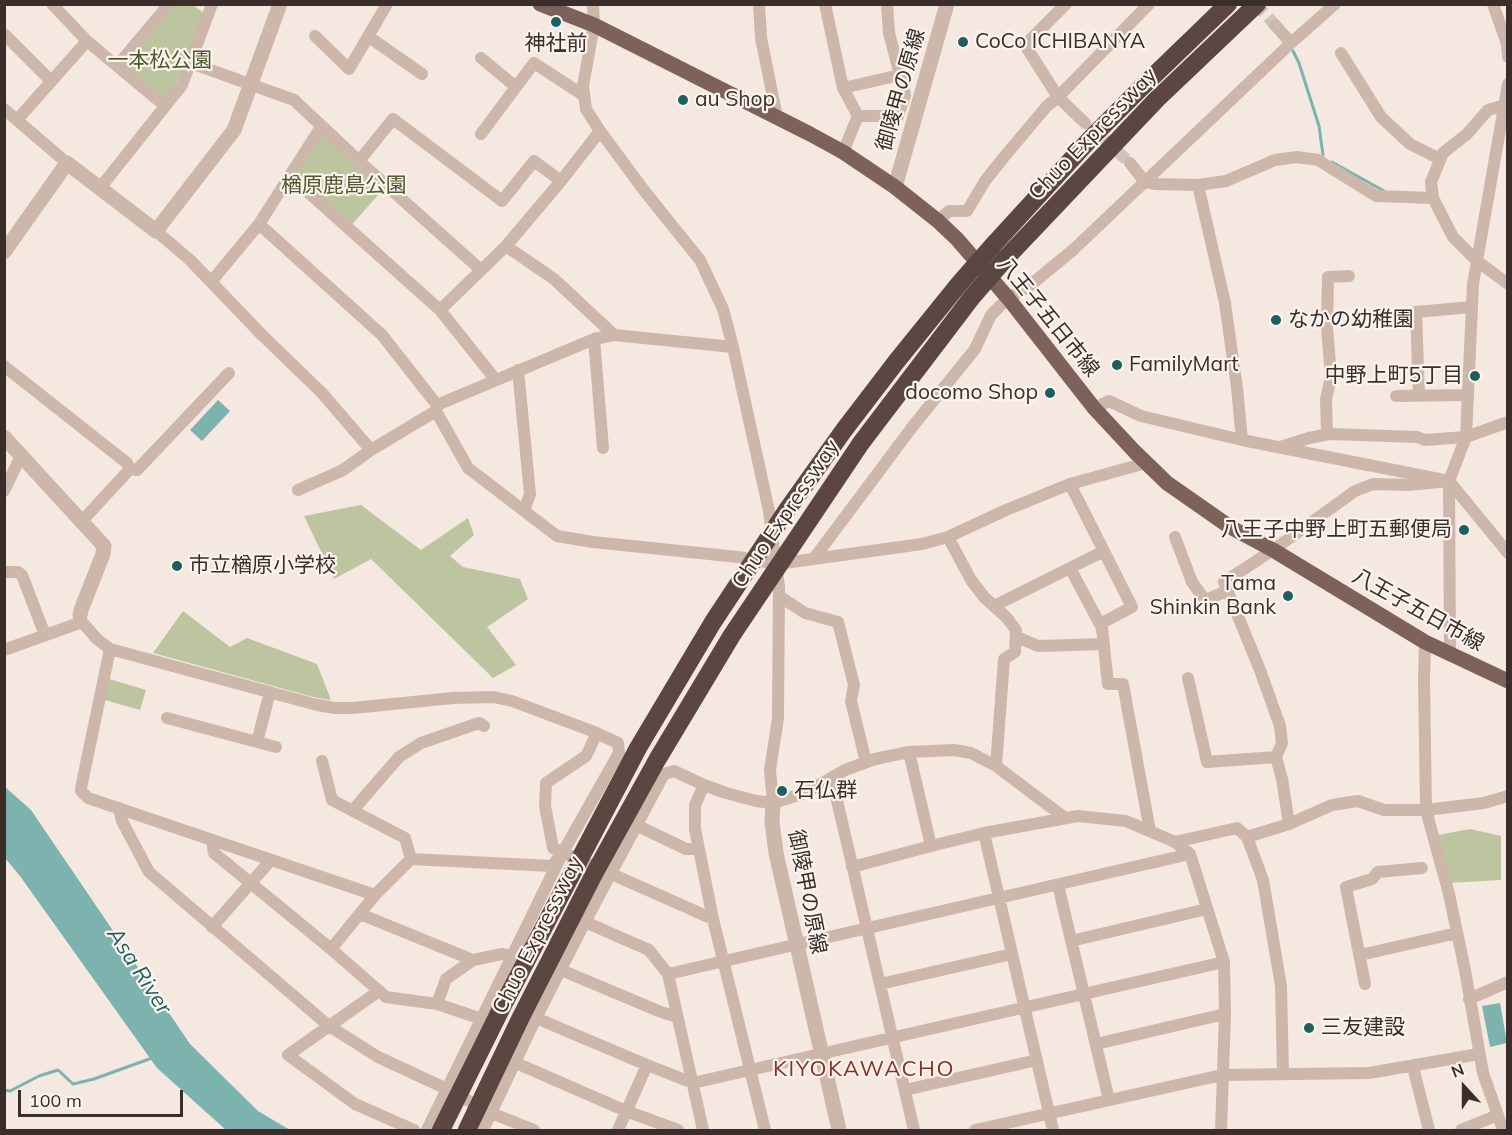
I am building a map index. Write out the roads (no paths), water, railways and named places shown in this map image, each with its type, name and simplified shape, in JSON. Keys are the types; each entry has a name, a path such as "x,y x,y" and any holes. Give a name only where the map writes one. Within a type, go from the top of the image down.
{"highway":[{"name":"Chuo Expressway","path":"441,1131 502,1007 633,758 713,622 787,510 896,362 959,284 1092,137 1228,4"},
{"name":"Chuo Expressway","path":"467,1131 521,1017 594,874 657,760 732,635 861,443 972,297 1006,258 1149,108 1257,4"}],"main road":[{"name":"八王子五日市線","path":"540,4 563,9 777,117 843,152 895,187 957,239 1008,298 1094,408 1167,483 1230,527 1273,550 1425,642 1507,680"}],"street":[{"path":"52,4 87,41 165,106"},
{"path":"117,66 168,4"},
{"path":"100,188 182,85 212,4"},
{"path":"156,231 234,130 280,4"},
{"path":"315,36 350,69 387,4"},
{"path":"583,95 594,24 593,4"},
{"path":"759,4 761,38 777,117"},
{"path":"825,4 843,88 858,116"},
{"path":"858,116 898,116 905,95 889,33 887,4"},
{"name":"御陵甲の原線","path":"895,187 947,4"},
{"path":"1066,4 1025,45 1058,97 1085,123"},
{"path":"938,221 949,211 967,211 1004,156 1047,106 1149,4"},
{"path":"815,557 913,426 975,349 992,315 1008,298 1028,287 1073,250 1335,4"},
{"path":"1493,4 1507,44 1508,57"},
{"path":"1275,25 1291,43"},
{"path":"4,34 51,81"},
{"path":"369,37 422,74"},
{"path":"17,120 87,41"},
{"path":"1341,53 1381,117 1410,144 1440,159"},
{"path":"481,58 516,87"},
{"path":"191,63 294,100 358,161 481,270"},
{"path":"481,134 534,63 583,95"},
{"path":"843,88 900,75"},
{"path":"1450,654 1449,481 1466,437 1471,307 1508,84"},
{"name":"御陵甲の原線","path":"583,95 586,109 600,130 700,260 723,309 733,347 769,511 777,564 779,591 778,718 770,770 776,853 839,1131"},
{"path":"1505,105 1488,111 1467,134 1443,153 1431,182 1433,198 1453,237 1477,261 1508,284"},
{"path":"4,109 67,163 190,260 322,393 371,450"},
{"path":"843,152 858,116"},
{"path":"358,161 393,118 501,201 534,161 561,181"},
{"path":"211,282 259,224 321,127"},
{"path":"440,310 506,246 561,181 600,130"},
{"path":"1130,163 1145,182 1198,185 1226,181 1275,160 1297,157 1322,162 1376,196 1433,198"},
{"path":"4,252 67,163"},
{"path":"291,177 440,310 495,379"},
{"path":"1198,185 1225,303 1242,440"},
{"path":"259,224 382,335 437,408 468,468 557,536 593,542 738,557 777,564 922,544 948,537 1070,484 1146,463"},
{"path":"506,246 554,279 614,335"},
{"path":"1327,434 1326,399 1331,378 1327,326 1328,277 1349,276"},
{"path":"1419,396 1416,312 1471,307"},
{"path":"298,490 343,470 437,408 495,379 594,339 614,335 733,347"},
{"path":"594,339 603,448"},
{"path":"4,366 127,463 130,470"},
{"path":"518,370 530,494 524,512"},
{"path":"82,520 130,470 137,470 229,373"},
{"path":"1396,396 1467,395"},
{"path":"1094,408 1109,401 1141,416 1242,440 1449,481 1506,547"},
{"path":"1279,448 1327,434 1425,440 1466,437 1508,422"},
{"path":"4,437 104,546 103,554 81,609 81,619 97,639 110,649 335,708 493,697 512,701 618,743 619,753 563,852 427,1131"},
{"path":"4,491 21,456"},
{"path":"1289,824 1282,778 1276,757 1282,743 1280,726 1224,582 1273,550 1346,496 1365,487 1373,484 1408,485 1449,481"},
{"path":"1070,484 1132,607 1100,624"},
{"path":"948,537 971,580 1016,630 1016,652 1004,659 996,766"},
{"path":"1175,537 1192,582 1205,600 1227,591"},
{"path":"994,606 1104,550"},
{"path":"1070,568 1100,624 1108,684 1123,684 1150,831"},
{"path":"4,572 18,572 22,575 45,635"},
{"path":"779,591 805,613 838,622 854,685 851,701 866,762"},
{"path":"4,650 81,619"},
{"path":"1017,637 1038,645 1104,644"},
{"path":"1425,642 1426,810 1449,894 1483,1073 1503,1131"},
{"path":"110,649 81,788 88,798 375,895"},
{"path":"1188,678 1207,762 1276,757"},
{"path":"257,742 270,692"},
{"path":"167,718 190,730 276,747"},
{"path":"353,810 399,757 421,743 479,723 484,726"},
{"path":"597,733 586,756 546,783 545,806 553,848 714,919"},
{"path":"619,753 664,774 674,771 704,785 756,801 773,803 805,793 844,770 866,762 909,752 954,750 970,753 996,766 1065,818"},
{"path":"909,752 931,846"},
{"path":"322,761 332,800 405,838 411,859"},
{"path":"483,1131 536,1018 664,774"},
{"path":"832,779 914,1131"},
{"path":"704,785 695,805 695,829 714,919 765,1131"},
{"path":"1247,837 1289,824 1332,805 1358,801 1384,810 1426,810 1484,803 1508,796"},
{"path":"118,808 122,821 149,872 329,1026 378,1057 447,1089 491,1113 534,1131"},
{"path":"852,867 984,833 1078,816 1126,820 1175,842 1190,854 1224,962 1225,1014 1219,1130"},
{"path":"636,825 686,849 699,849"},
{"path":"1175,842 1237,828 1247,837 1263,880 1281,986 1283,1074"},
{"path":"984,833 1053,1131"},
{"path":"212,840 214,853 331,949 386,998 437,1004 482,1019"},
{"path":"331,949 375,895 411,859 552,866 563,852"},
{"path":"668,974 1190,854"},
{"path":"212,927 271,860"},
{"path":"1365,984 1346,887 1372,879 1378,872 1422,868"},
{"path":"1058,885 1109,1100"},
{"path":"1071,941 1207,909"},
{"path":"360,914 473,960"},
{"path":"585,922 649,950 668,974 703,1130"},
{"path":"1360,955 1457,933"},
{"path":"437,1004 446,979 473,960 502,954 514,956"},
{"path":"880,984 1012,954"},
{"path":"536,1018 693,1083 1224,962"},
{"path":"561,970 677,1017"},
{"path":"1469,999 1508,982"},
{"path":"379,991 288,1055 355,1104 414,1131"},
{"path":"1096,1044 1225,1014"},
{"path":"975,1131 1222,1075 1370,1073 1479,1054"},
{"path":"905,1090 1037,1060"},
{"path":"516,1063 678,1131"},
{"path":"618,1131 647,1065"},
{"path":"1413,1067 1429,1131"},
{"path":"1461,1131 1498,1115"}],"water":[{"path":"218,400 230,411 202,441 190,430"},
{"name":"Asa River","path":"4,786 31,810 190,1044 258,1111 290,1130 226,1130 157,1068 5,858"},
{"path":"1500,1003 1507,1043 1490,1047 1482,1006"}],"waterway":[{"path":"1293,51 1319,126 1323,155"},
{"path":"1332,162 1384,191"},
{"path":"4,1090 10,1091 39,1076 58,1070 73,1084 94,1079 152,1058"}],"tunnel":[{"path":"1256,4 1275,25"},
{"path":"1091,127 1130,163"}],"place":[{"name":"神社前","path":"556,22"},
{"name":"CoCo ICHIBANYA","path":"963,42"},
{"name":"au Shop","path":"683,100"},
{"name":"なかの幼稚園","path":"1276,320"},
{"name":"FamilyMart","path":"1117,365"},
{"name":"中野上町5丁目","path":"1475,376"},
{"name":"docomo Shop","path":"1050,393"},
{"name":"八王子中野上町五郵便局","path":"1464,530"},
{"name":"市立楢原小学校","path":"177,566"},
{"name":"Tama Shinkin Bank","path":"1288,596"},
{"name":"石仏群","path":"782,791"},
{"name":"三友建設","path":"1309,1028"}],"district":[{"name":"KIYOKAWACHO","path":"864,1069"}],"park label":[{"name":"一本松公園","path":"160,61"},
{"name":"楢原鹿島公園","path":"344,186"}]}
